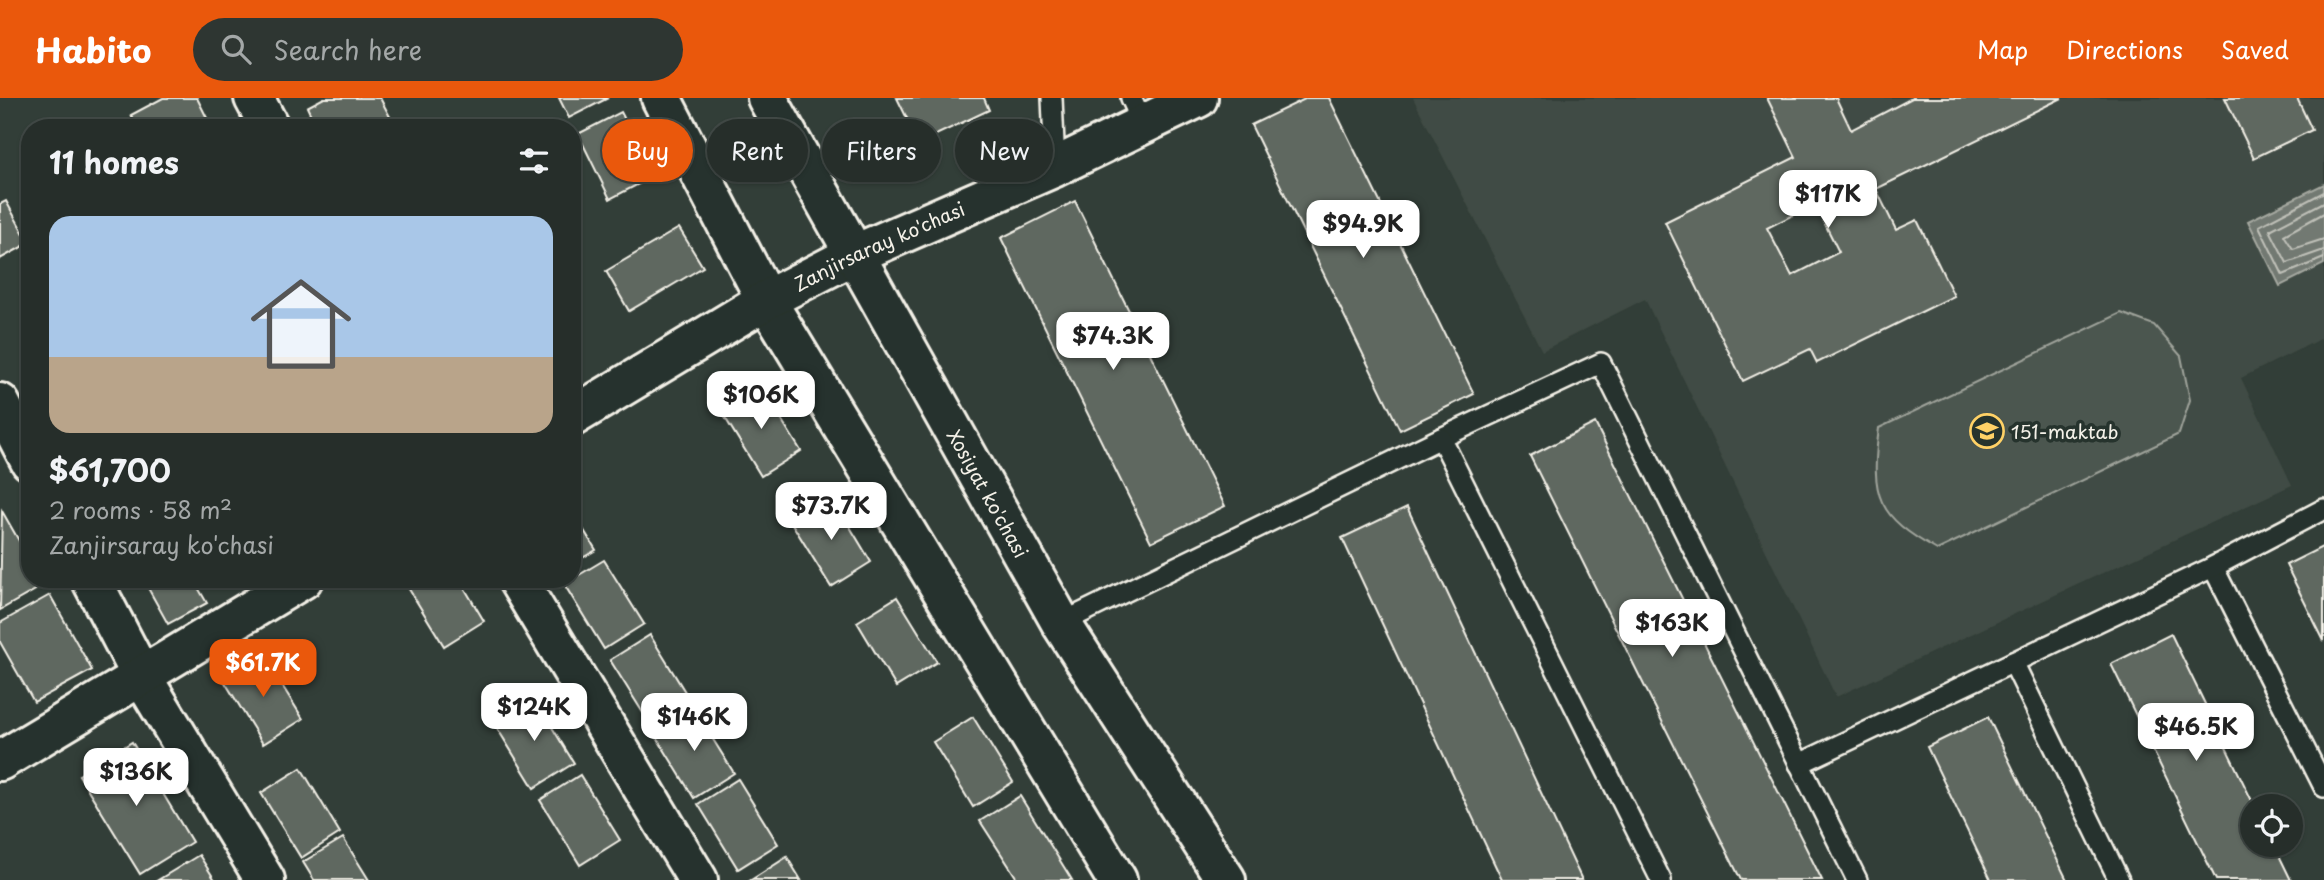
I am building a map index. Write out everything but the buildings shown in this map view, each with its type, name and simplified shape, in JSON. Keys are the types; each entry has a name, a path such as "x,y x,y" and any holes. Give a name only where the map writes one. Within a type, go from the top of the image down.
{"street":[{"path":"254,98 265,119"},
{"path":"661,98 766,300 1117,880"},
{"name":"Xosiyat ko'chasi","path":"767,98 1061,623 1226,880"},
{"name":"Zanjirsaray ko'chasi","path":"581,412 766,300 853,255 1055,167 1137,111 1198,98"},
{"path":"0,403 21,444"},
{"path":"96,588 142,677 265,880"},
{"path":"0,761 288,588"},
{"path":"522,588 698,880"}],"lane":[{"path":"1052,98 1055,167"},
{"path":"1061,623 1601,363 1857,880"},
{"path":"1441,438 1661,880"},
{"path":"1799,764 2213,567 2324,509"},
{"path":"2213,567 2324,787"},
{"path":"2013,662 2119,880"}],"shaded area":[{"name":"151-maktab","path":"1413,98 2324,98 2324,337 2241,378 2292,485 1836,697 1645,299 1542,351"},
{"path":"2121,313 2154,325 2181,356 2190,400 2179,434 1937,550 1917,538 1890,515 1878,488 1876,452 1879,428"}],"water":[{"path":"2324,184 2324,264 2280,286 2248,221"}],"place":[{"name":"151-maktab","path":"1987,431"}]}
